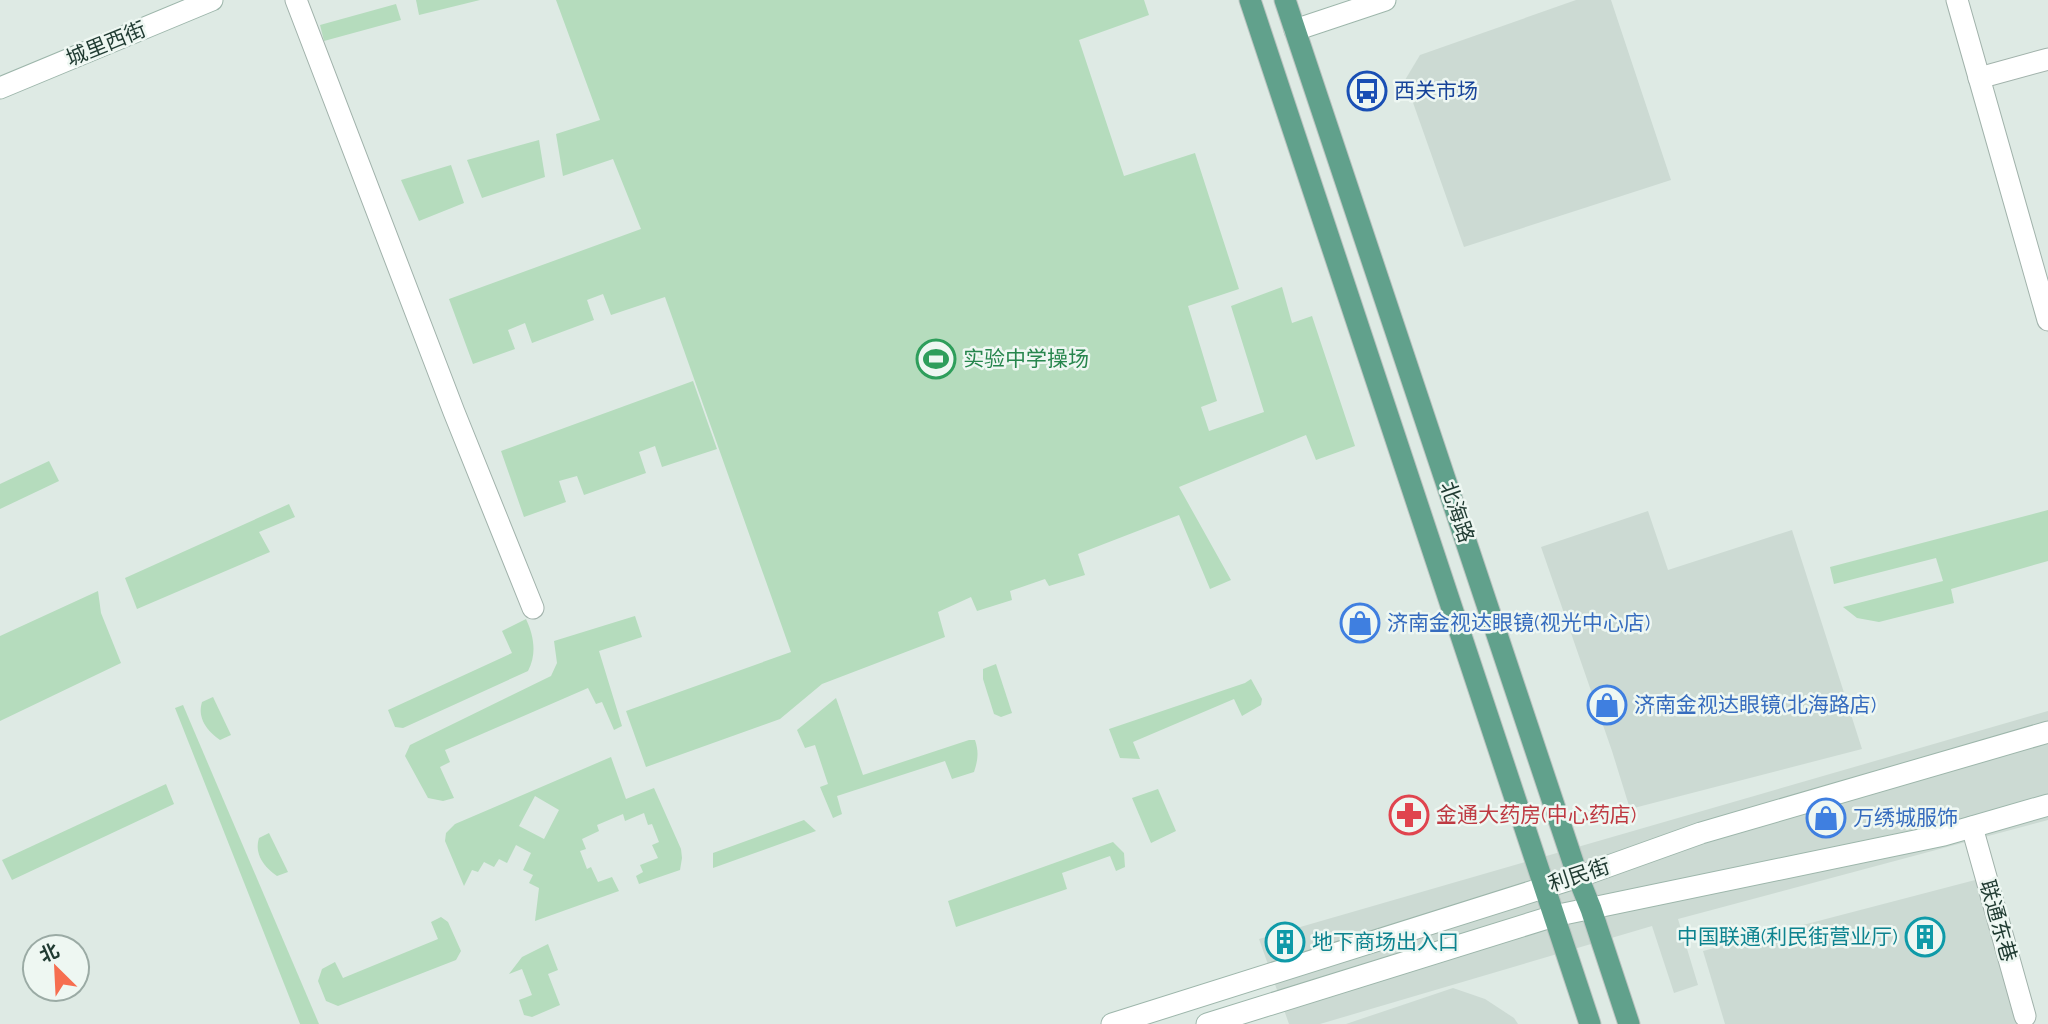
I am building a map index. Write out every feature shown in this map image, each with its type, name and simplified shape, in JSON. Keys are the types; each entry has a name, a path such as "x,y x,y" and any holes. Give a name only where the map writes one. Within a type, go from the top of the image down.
{"main road":[{"name":"城里西街","path":"0,88 212,0"},
{"path":"296,0 454,412 533,608"},
{"name":"北海路","path":"1250,0 1590,1024"},
{"name":"北海路","path":"1285,0 1629,1024"},
{"path":"1295,30 1385,0"},
{"path":"1956,0 2048,320"},
{"path":"1979,78 2048,60"},
{"name":"利民街","path":"1112,1024 1578,877 1701,833 2048,732"},
{"name":"利民街","path":"1207,1024 1554,916 1930,838 2048,806"},
{"name":"联通东巷","path":"1972,827 2025,1016"}],"shaded area":[{"path":"1576,0 1611,0 1671,180 1464,247 1405,80 1420,55"},
{"path":"1648,511 1668,570 1792,530 1862,749 1630,809 1541,547"},
{"path":"2048,711 2048,820 1678,919 1698,985 1674,993 1652,926 1320,1024 1289,1024 1259,939"},
{"path":"1979,879 2018,1024 1725,1024 1703,951"},
{"path":"1453,988 1485,999 1514,1018 1518,1024 1346,1024"}],"green space":[{"path":"416,0 480,0 419,15"},
{"name":"实验中学操场","path":"556,0 1144,0 1149,15 1079,40 1124,176 1195,153 1239,289 1188,306 1217,401 1201,407 1209,431 1264,412 1231,306 1282,287 1292,323 1312,316 1355,446 1316,460 1306,435 1179,487 1231,580 1210,589 1179,515 1078,554 1085,575 1049,586 1045,579 1010,591 1012,600 977,611 971,597 938,612 945,637 822,684 780,719 646,767 626,711 791,652 665,297 611,315 603,294 587,300 594,320 532,343 525,323 508,330 515,349 473,364 449,299 641,229 613,159 563,176 556,134 600,120"},
{"path":"396,4 401,20 324,41 320,25"},
{"path":"539,140 545,177 482,198 467,160"},
{"path":"451,165 464,203 419,221 401,180"},
{"path":"693,381 717,449 662,467 655,446 639,452 646,473 584,495 577,476 559,481 566,502 524,517 501,451"},
{"path":"49,461 59,481 0,509 0,484"},
{"path":"289,504 295,517 259,532 270,552 137,609 125,578"},
{"path":"2048,510 2048,561 1951,589 1954,603 1879,622 1857,618 1843,607 1943,581 1936,558 1834,584 1830,567"},
{"path":"98,591 101,613 121,663 0,721 0,636"},
{"path":"635,616 642,637 599,651 622,726 614,730 602,702 596,704 588,688 445,750 450,762 440,767 454,798 443,801 428,798 405,756 410,745 551,676 557,663 554,641"},
{"path":"526,619 533,645 533,658 528,671 403,728 395,727 388,710 512,653 502,631"},
{"path":"996,664 1012,713 1001,717 994,714 983,679 983,669"},
{"path":"1251,679 1262,699 1261,705 1242,716 1234,699 1133,742 1140,759 1120,758 1109,729"},
{"path":"213,697 231,735 220,740 207,728 201,713 202,702"},
{"path":"836,698 863,775 969,740 975,740 977,748 974,772 952,779 945,761 837,796 842,814 833,818 820,787 828,784 815,745 805,748 797,730"},
{"path":"183,705 319,1024 300,1024 175,708"},
{"path":"611,757 626,799 654,788 681,849 680,870 639,884 636,876 643,872 640,865 658,858 652,845 659,842 644,813 625,821 623,814 597,825 599,831 582,839 586,849 580,851 587,869 591,867 598,882 612,877 619,891 535,921 539,888 529,883 533,875 523,870 531,853 516,845 507,863 499,859 494,867 484,862 478,872 472,870 464,886 445,841 446,833 455,824","holes":["535,796 559,810 544,839 519,826"]},
{"path":"166,784 174,804 12,880 2,860"},
{"path":"1158,789 1176,831 1151,843 1132,798"},
{"path":"804,820 816,831 713,868 713,853"},
{"path":"269,833 288,872 277,876 268,869 259,855 259,838"},
{"path":"1113,842 1124,853 1125,867 1116,871 1110,856 1062,873 1067,889 956,927 948,901"},
{"path":"441,917 448,922 461,951 456,960 338,1006 326,1001 318,981 322,969 335,962 343,978 438,939 431,922"},
{"path":"548,944 558,970 548,974 560,1005 532,1017 524,1015 519,1000 532,995 522,969 509,974 522,957"}],"place":[{"name":"西关市场","path":"1367,91"},
{"name":"实验中学操场","path":"936,359"},
{"name":"济南金视达眼镜(视光中心店)","path":"1360,623"},
{"name":"济南金视达眼镜(北海路店)","path":"1607,705"},
{"name":"金通大药房(中心药店)","path":"1409,815"},
{"name":"万绣城服饰","path":"1826,818"},
{"name":"中国联通(利民街营业厅)","path":"1925,937"},
{"name":"地下商场出入口","path":"1285,942"}]}
